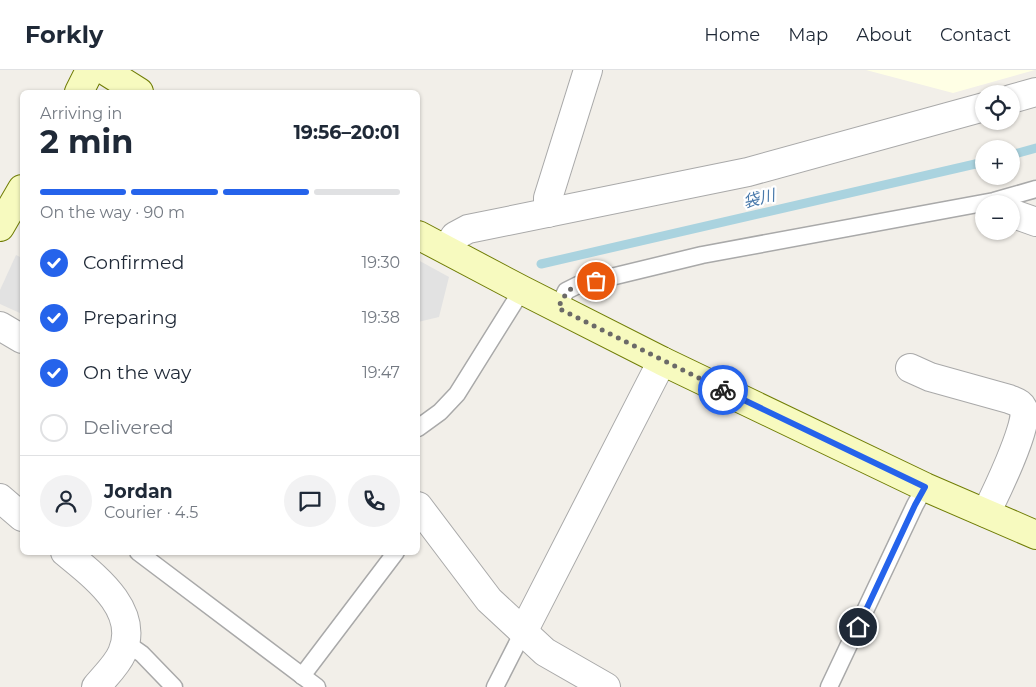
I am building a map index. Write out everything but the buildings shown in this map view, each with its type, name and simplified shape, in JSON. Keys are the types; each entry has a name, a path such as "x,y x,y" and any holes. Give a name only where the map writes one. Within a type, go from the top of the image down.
{"street":[{"path":"80,90 90,70"},
{"path":"104,70 136,90"},
{"path":"548,213 548,198 588,70"},
{"path":"1020,96 1036,92"},
{"path":"446,249 455,236 468,229 748,172 975,109"},
{"path":"0,227 20,192"},
{"path":"1020,215 1036,222"},
{"path":"420,236 662,361 925,487 1036,535"},
{"path":"0,326 20,338"},
{"path":"523,632 662,361"},
{"path":"910,368 930,377 1020,403 1024,411 1023,424 1002,482 986,513"},
{"path":"0,498 20,515"},
{"path":"420,516 489,600 523,632 545,652 606,687"},
{"path":"68,555 93,576 118,605 126,620 127,630 122,650 96,687"}],"lane":[{"path":"1020,197 1036,189"},
{"path":"558,308 566,291 578,285 702,255 975,210"},
{"path":"420,427 440,412 457,394 522,290"},
{"path":"829,687 925,487"},
{"path":"142,555 317,687"},
{"path":"302,676 394,555"},
{"path":"495,687 523,632"},
{"path":"122,650 142,654 174,687"}],"shaded area":[{"path":"866,70 1035,70 982,85 975,85 975,87 953,93"},
{"path":"16,255 20,257 20,313 0,304 0,290"},
{"path":"420,261 449,277 439,317 420,322"}],"waterway":[{"name":"袋川","path":"1020,152 1036,148"},
{"name":"袋川","path":"541,264 975,164"}],"way so far":[{"path":"596,281 578,285 566,291 558,308 723,390"}],"route":[{"path":"723,390 925,487 858,627"}]}
